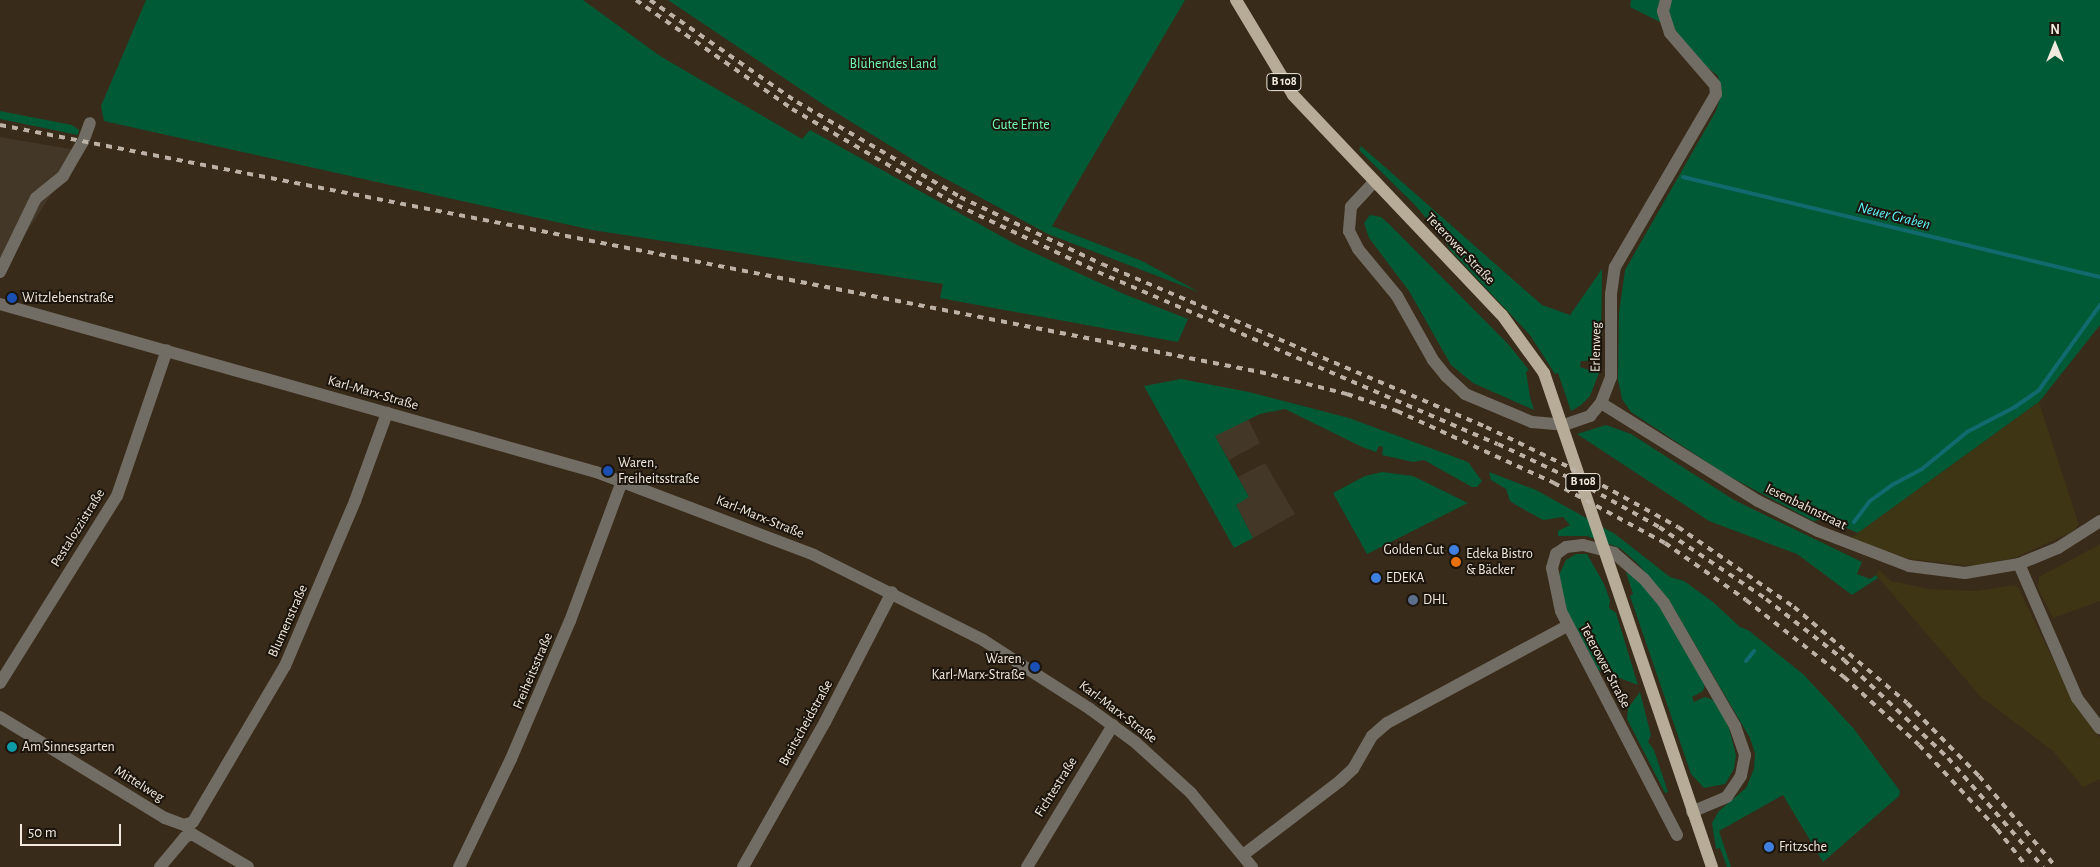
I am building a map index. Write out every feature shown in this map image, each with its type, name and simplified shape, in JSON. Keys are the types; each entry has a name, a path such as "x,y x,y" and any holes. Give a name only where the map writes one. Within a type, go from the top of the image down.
{"main road":[{"name":"Teterower Straße","path":"1236,0 1293,94 1374,182 1502,315 1544,373 1621,591 1692,812 1712,867"}],"street":[{"name":"Erlenweg","path":"1601,403 1612,369 1612,294 1616,267 1716,94 1715,85 1670,33 1663,11 1666,0"},
{"path":"0,272 36,198 63,176 83,142 90,123"},
{"path":"1374,182 1363,192 1348,215 1353,241 1388,282 1433,360 1456,387 1532,422 1551,425 1582,420 1601,403"},
{"name":"Karl-Marx-Straße","path":"0,304 622,481 814,555 892,592 983,640 1113,725 1191,793 1252,867"},
{"name":"Pestalozzistraße","path":"0,682 116,496 167,350"},
{"name":"Iesenbahnstraat","path":"1601,403 1758,501 1871,554 1936,571 1965,573 2019,564 2058,548 2100,521"},
{"name":"Blumenstraße","path":"160,867 195,820 285,666 355,501 387,413"},
{"name":"Freiheitsstraße","path":"459,867 512,759 563,638 622,481"},
{"name":"Teterower Straße","path":"1677,835 1567,626 1551,576 1553,561 1566,547 1583,545 1614,553 1644,579 1664,603 1735,726 1745,755 1741,776 1727,797 1692,812"},
{"path":"2019,564 2078,698 2100,728"},
{"name":"Breitscheidstraße","path":"743,867 825,722 892,592"},
{"path":"1243,854 1340,781 1353,769 1372,736 1387,722 1567,626"},
{"name":"Mittelweg","path":"0,717 187,830"},
{"name":"Fichtestraße","path":"1027,867 1113,725"},
{"path":"187,830 248,867"}],"shaded area":[{"path":"0,137 76,150 63,176 0,273"},
{"path":"1248,419 1260,443 1229,460 1215,436"},
{"path":"1265,463 1295,514 1253,538 1236,505 1249,497 1238,477"}],"green space":[{"path":"146,0 583,0 660,56 802,139 810,130 1017,245 1124,294 1188,319 1178,342 940,298 943,284 592,230 104,121 101,106"},
{"path":"668,0 1185,0 1052,226 1142,261 1199,292 1048,234 933,172 827,107"},
{"path":"1631,0 1660,0 1662,23 1630,7"},
{"path":"1671,0 2100,0 2100,325 2039,402 1858,533 1825,519 1813,521 1725,474 1631,412 1622,399 1618,380 1619,313 1625,270 1716,111 1722,93 1718,76 1690,53 1673,31 1668,11"},
{"path":"0,111 72,125 79,130 78,135 0,119"},
{"path":"1361,146 1542,305 1570,315 1602,269 1601,360 1581,361 1580,367 1599,373 1590,396 1581,405 1571,411 1558,373 1555,374 1530,335 1450,250 1445,240 1414,204 1359,150"},
{"path":"1370,215 1381,217 1390,225 1509,345 1529,370 1526,372 1534,410 1473,383 1451,365 1409,291 1369,238 1364,223"},
{"path":"1181,379 1249,392 1349,418 1468,462 1482,481 1477,487 1472,487 1424,460 1413,462 1382,455 1383,447 1379,446 1376,452 1362,447 1285,409 1260,414 1215,436 1249,497 1236,505 1253,538 1234,548 1144,386"},
{"path":"1606,425 1631,434 1734,500 1862,562 1857,574 1870,579 1876,575 1878,578 1852,595 1797,554 1709,521 1577,434"},
{"path":"1382,472 1413,476 1468,503 1367,554 1333,493 1365,476"},
{"path":"1489,472 1536,490 1615,534 1670,577 1684,581 1713,602 1740,627 1748,630 1804,675 1854,729 1900,791 1899,796 1823,862 1783,795 1719,831 1731,867 1727,867 1720,848 1716,849 1712,823 1719,811 1746,788 1754,769 1755,753 1750,738 1669,600 1637,563 1620,548 1587,536 1558,536 1558,531 1570,525 1563,517 1543,520 1516,505 1510,501 1506,489 1491,480"},
{"path":"1576,554 1587,554 1604,584 1610,600 1609,608 1616,613 1638,685 1598,670 1566,609 1559,575 1566,560"},
{"path":"1626,572 1639,581 1660,606 1705,684 1703,691 1692,697 1694,702 1705,697 1716,701 1729,728 1736,755 1734,769 1725,784 1704,788 1691,774 1630,596 1633,594"},
{"path":"1640,692 1651,735 1648,742 1654,750 1668,792 1665,793 1627,719 1628,708"}],"sand":[{"path":"2039,402 2079,525 2070,533 2017,557 1974,566 1909,559 1851,538"},
{"path":"2100,544 2100,601 2053,618 2038,588 2039,577"},
{"path":"1879,570 1891,581 1929,589 1976,591 2014,585 2018,587 2073,701 2100,738 2100,779 2083,787 2053,751 1981,697 1876,575"}],"waterway":[{"name":"Neuer Graben","path":"1683,177 2100,277"},
{"path":"1854,522 1870,501 1892,485 1922,469 1967,432 2015,407 2039,390 2100,305"},
{"path":"1746,661 1754,651"}],"railway":[{"path":"636,0 792,109 957,205 1098,272 1498,444 1580,483 1659,527 1766,599 1844,660 1948,758 2043,867"},
{"path":"650,0 797,102 960,197 1102,264 1486,427 1571,468 1678,527 1794,607 1907,703 1979,776 2056,867"},
{"path":"0,125 1260,372 1347,394 1397,411 1554,483 1665,543 1746,600 1844,677 1919,745 1997,829 2027,867"}],"place":[{"name":"Witzlebenstraße","path":"12,298"},
{"name":"Waren, Freiheitsstraße","path":"608,471"},
{"name":"Golden Cut","path":"1454,550"},
{"name":"Edeka Bistro & Bäcker","path":"1456,562"},
{"name":"EDEKA","path":"1376,578"},
{"name":"DHL","path":"1413,600"},
{"name":"Waren, Karl-Marx-Straße","path":"1035,667"},
{"name":"Am Sinnesgarten","path":"12,747"},
{"name":"Fritzsche","path":"1769,847"}],"park label":[{"name":"Blühendes Land","path":"893,64"},
{"name":"Gute Ernte","path":"1021,125"}]}
